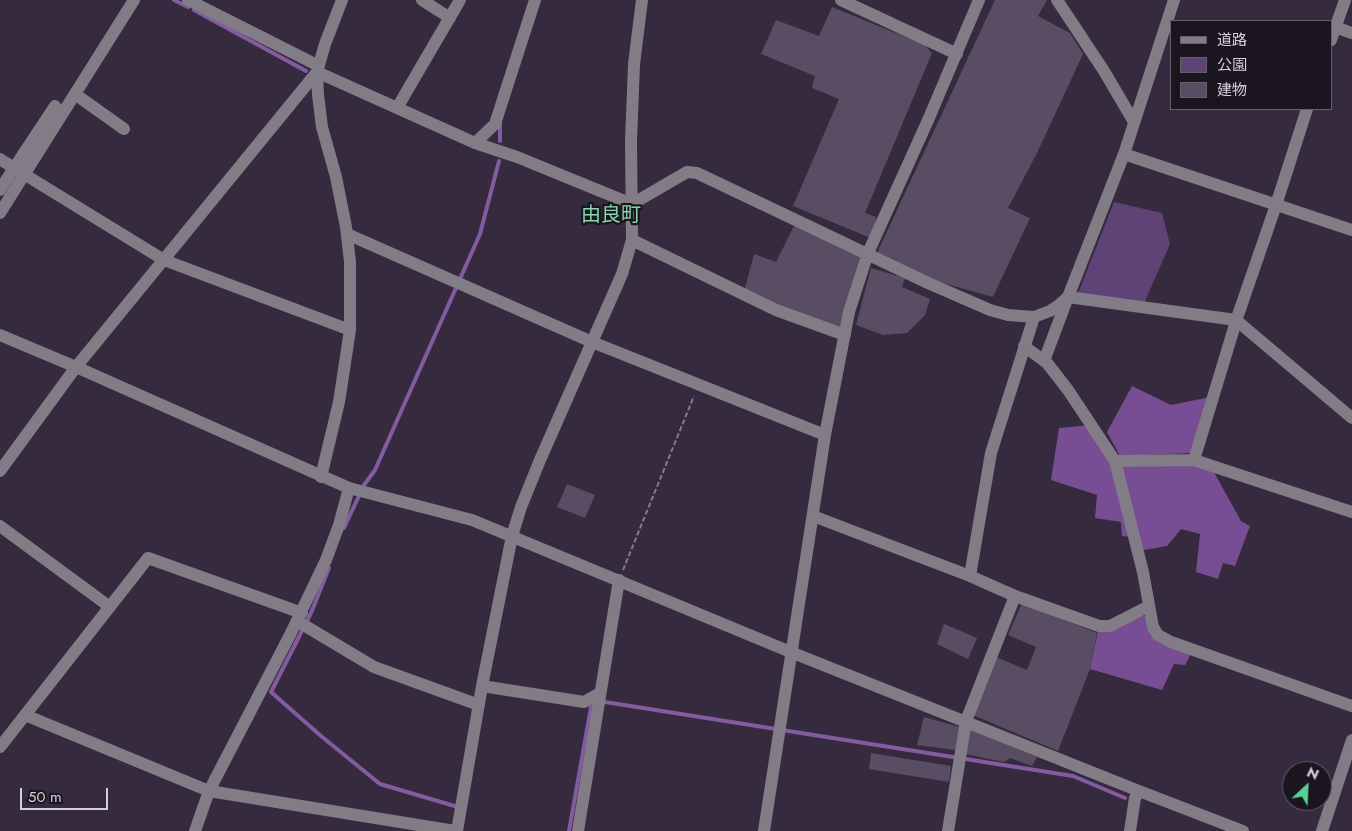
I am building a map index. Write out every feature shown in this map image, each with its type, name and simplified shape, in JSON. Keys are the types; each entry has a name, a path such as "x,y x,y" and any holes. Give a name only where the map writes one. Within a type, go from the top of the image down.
{"street":[{"path":"0,190 19,171 74,94 134,0"},
{"path":"188,0 318,69 397,108 475,143 517,157 632,204"},
{"path":"321,477 339,402 350,330 350,271 347,234 342,203 322,127 318,96 318,69 325,44 342,0"},
{"path":"422,0 450,18"},
{"path":"397,108 460,0"},
{"path":"475,143 494,124 535,0"},
{"path":"25,715 209,791 456,831 512,536 524,499 622,274 632,240 631,142 634,64 642,0"},
{"path":"841,0 956,54"},
{"path":"764,831 826,435 849,312 868,253 979,0"},
{"path":"1057,0 1104,71 1134,122"},
{"path":"1044,361 1124,154 1174,0"},
{"path":"1332,37 1345,0"},
{"path":"1335,27 1352,33"},
{"path":"0,471 76,367 318,69"},
{"path":"74,94 124,129"},
{"path":"0,213 19,171 54,106"},
{"path":"1194,460 1236,320 1307,110"},
{"path":"1124,154 1352,230"},
{"path":"0,159 164,260 350,330"},
{"path":"632,204 687,172 697,173 952,294 990,310 1008,314 1034,316 1050,311 1068,297 1236,320 1352,418"},
{"path":"347,234 592,342 826,435"},
{"path":"632,240 776,310 845,335"},
{"path":"970,576 991,453 1034,316"},
{"path":"0,335 321,477 349,488 472,520 793,653 1243,831"},
{"path":"1024,346 1044,361 1068,390 1115,461 1143,572 1154,628 1158,635 1170,642 1352,706"},
{"path":"1115,461 1194,460 1352,512"},
{"path":"196,831 209,791 299,617 326,560 339,525 349,488"},
{"path":"813,516 970,576 1015,596 1098,626 1110,626 1149,606"},
{"path":"0,526 110,607"},
{"path":"0,747 148,558 299,617 374,667 479,705"},
{"path":"578,831 619,580"},
{"path":"948,831 966,721 1015,596"},
{"path":"482,686 584,702 600,692"},
{"path":"1322,831 1352,740"},
{"path":"1130,831 1135,798 1139,791"}],"path":[{"path":"619,580 698,385"}],"green space":[{"path":"1114,202 1162,213 1170,244 1142,308 1077,296"}],"shaded area":[{"path":"1132,386 1171,405 1210,397 1193,453 1120,456 1107,432"},
{"path":"1091,425 1115,461 1210,465 1241,521 1250,526 1235,566 1223,563 1218,579 1196,572 1200,534 1181,529 1167,546 1144,550 1132,537 1122,536 1121,522 1095,518 1097,495 1051,480 1059,428"},
{"path":"1135,614 1148,617 1158,635 1192,652 1185,665 1174,664 1162,690 1090,669 1099,626"}],"building":[{"path":"995,0 1047,0 1038,16 1070,33 1083,54 1037,153 1008,208 1030,218 993,297 932,280 876,255"},
{"path":"832,7 925,45 932,53 865,213 876,217 875,228 871,238 793,206 839,99 812,88 815,76 761,54 776,20 819,36"},
{"path":"797,220 864,254 841,330 744,292 754,254 776,262"},
{"path":"871,268 905,278 902,287 930,299 925,315 907,333 883,335 856,325"},
{"path":"567,484 595,495 585,518 557,507"},
{"path":"1022,603 1097,633 1090,669 1058,751 973,715 996,657 1027,670 1036,647 1008,635"},
{"path":"944,624 977,638 968,659 937,644"},
{"path":"924,717 960,727 955,750 917,745"},
{"path":"970,729 1037,757 1032,766 1010,758 1004,762 965,754"},
{"path":"871,753 951,766 949,782 869,769"}],"waterway":[{"path":"174,0 188,7"},
{"path":"194,10 306,71"},
{"path":"500,123 500,141"},
{"path":"344,528 364,485 375,470 480,234 499,161"},
{"path":"329,568 311,613 271,692 380,784 458,807 457,809"},
{"path":"602,703 1073,776 1125,798"},
{"path":"569,831 591,707 596,705"}],"district":[{"name":"由良町","path":"611,216"}]}
